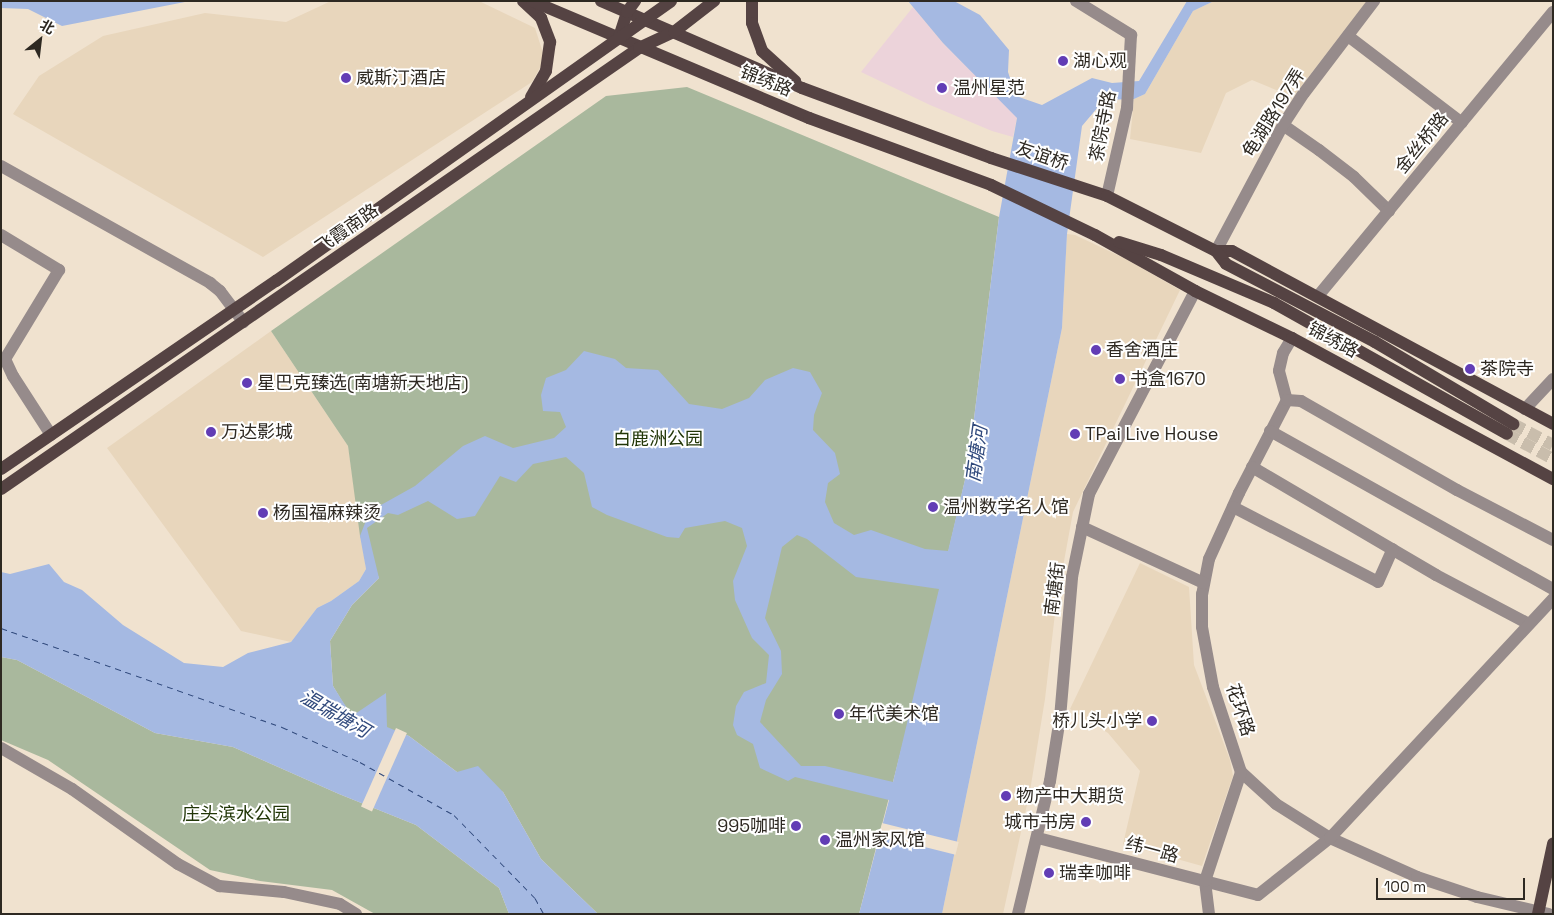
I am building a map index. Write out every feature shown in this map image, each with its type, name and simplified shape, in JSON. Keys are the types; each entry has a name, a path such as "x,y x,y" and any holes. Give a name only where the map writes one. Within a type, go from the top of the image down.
{"main road":[{"path":"523,1 541,18 550,42 546,71 529,102"},
{"name":"锦绣路","path":"532,1 619,37 639,48 809,118 991,185 1096,235 1195,290 1292,338 1553,479"},
{"name":"锦绣路","path":"601,1 802,88 991,158"},
{"path":"619,37 627,12 635,1"},
{"name":"飞霞南路","path":"1,469 234,310 619,37 646,21 671,1"},
{"name":"飞霞南路","path":"1,489 639,48 674,32 714,1"},
{"path":"752,1 752,23 762,51 802,88"},
{"name":"友谊桥","path":"991,158 1082,188"},
{"name":"锦绣路","path":"1082,188 1107,196 1216,251 1226,264 1375,342 1510,429 1274,304 1161,255 1096,235"},
{"name":"锦绣路","path":"1216,251 1232,251 1553,424"},
{"path":"1542,913 1553,844"}],"street":[{"name":"茶院寺路","path":"1076,1 1130,35 1127,108 1107,196"},
{"name":"龟湖路197弄","path":"1216,251 1283,125 1304,93 1374,1"},
{"name":"金丝桥路","path":"1318,296 1553,12"},
{"path":"1348,36 1462,122"},
{"path":"1283,125 1340,166 1389,211"},
{"path":"1,166 210,283 220,291 243,322"},
{"path":"1,235 59,270 5,359 13,376 51,435"},
{"name":"南塘街","path":"1018,914 1038,838 1060,718 1072,577 1089,494 1195,290"},
{"path":"1292,338 1283,353 1279,371 1287,400 1301,401 1456,490 1553,540"},
{"path":"1525,409 1553,379"},
{"name":"花环路","path":"1287,400 1232,507 1208,559 1204,583 1202,627 1213,687 1241,772 1276,804 1330,838 1417,877 1477,897 1542,913"},
{"path":"1270,431 1553,589"},
{"path":"1252,467 1393,549 1529,624"},
{"path":"1232,507 1378,582 1393,549"},
{"path":"1082,527 1204,583"},
{"path":"1330,838 1553,599"},
{"path":"1,748 72,789 178,864 220,886 284,892 351,908 356,914"},
{"path":"1210,914 1205,881 1241,772"},
{"name":"纬一路","path":"1038,838 1258,895 1330,838"}],"shaded area":[{"path":"331,1 479,1 535,28 545,59 532,82 263,257 13,114 39,76 103,36 205,13 286,22"},
{"path":"1214,1 1367,1 1293,97 1252,80 1226,93 1201,153 1130,139 1134,99 1145,94 1193,11"},
{"name":"温州星范","path":"913,7 943,43 1017,117 1013,137 992,131 930,105 861,72"},
{"path":"1067,234 1075,235 1126,259 1180,290 1073,512 1056,605 1045,699 1030,791 1003,914 942,914 1062,328"},
{"path":"271,331 348,446 366,569 359,581 331,601 317,608 291,642 241,631 107,448"},
{"name":"桥儿头小学","path":"1140,563 1189,587 1194,665 1230,760 1233,776 1202,866 1123,844 1140,771 1108,733 1070,709"}],"green space":[{"name":"白鹿洲公园","path":"687,87 999,217 968,467 912,708 859,914 598,914 541,859 503,792 457,772 409,736 351,716 333,686 330,641 352,605 379,578 360,536 348,446 271,331 606,96"},
{"name":"庄头滨水公园","path":"1,657 17,660 155,733 233,747 339,794 416,825 499,888 509,914 375,914 332,890 260,881 210,870 48,760 1,740"}],"water":[{"path":"1,1 190,1 62,26 28,9 1,8"},
{"path":"908,1 954,1 980,15 1009,50 1008,72 1016,96 1042,105 1092,78 1112,83 1139,81 1187,1 1214,1 1193,11 1145,94 1134,99 1104,100 1082,126 1067,234 1062,328 942,914 859,914 889,800 795,777 788,781 760,768 753,744 737,735 733,725 736,706 744,692 766,683 769,655 752,638 735,600 733,581 747,546 742,528 725,521 685,528 679,538 667,537 607,515 592,507 584,473 566,457 533,464 516,482 500,476 475,516 457,519 428,501 398,515 388,513 367,528 379,578 352,605 330,641 333,686 352,716 386,693 387,727 409,736 457,772 478,766 503,792 541,859 598,914 509,914 499,888 416,825 339,794 233,747 155,733 17,660 1,657 1,572 10,574 49,564 64,582 82,590 123,625 184,663 223,667 248,653 291,642 317,608 331,601 359,581 366,569 360,536 367,518 381,505 415,486 463,446 485,436 513,448 554,438 566,427 560,412 543,411 541,395 546,378 566,370 584,351 615,359 626,368 658,370 689,404 722,409 749,398 765,380 793,368 810,372 822,393 814,415 813,430 835,453 840,474 828,483 825,502 834,523 854,535 871,530 925,549 948,551 968,467 999,217 1017,118 943,43","holes":["797,535 807,539 856,577 939,589 893,782 825,766 801,766 760,722 766,700 782,674 781,651 765,618 782,547"]}],"pier":[{"path":"396,728 407,733 372,811 361,807"},
{"path":"882,823 959,842 956,855 879,836"}],"ferry route":[{"path":"1,628 282,727 360,762 454,815 535,898 544,914"}],"tunnel":[{"path":"1513,424 1553,445"},
{"path":"1507,434 1553,459"}],"place":[{"name":"湖心观","path":"1063,61"},
{"name":"威斯汀酒店","path":"346,78"},
{"name":"温州星范","path":"942,88"},
{"name":"香舍酒庄","path":"1096,350"},
{"name":"茶院寺","path":"1470,369"},
{"name":"书盒1670","path":"1120,379"},
{"name":"星巴克臻选(南塘新天地店)","path":"247,383"},
{"name":"万达影城","path":"211,432"},
{"name":"TPai Live House","path":"1075,434"},
{"name":"温州数学名人馆","path":"933,507"},
{"name":"杨国福麻辣烫","path":"263,513"},
{"name":"年代美术馆","path":"839,714"},
{"name":"桥儿头小学","path":"1152,721"},
{"name":"物产中大期货","path":"1006,796"},
{"name":"城市书房","path":"1086,822"},
{"name":"995咖啡","path":"796,826"},
{"name":"温州家风馆","path":"825,840"},
{"name":"瑞幸咖啡","path":"1049,873"}],"water label":[{"name":"南塘河","path":"977,454"},
{"name":"温瑞塘河","path":"335,714"}]}
